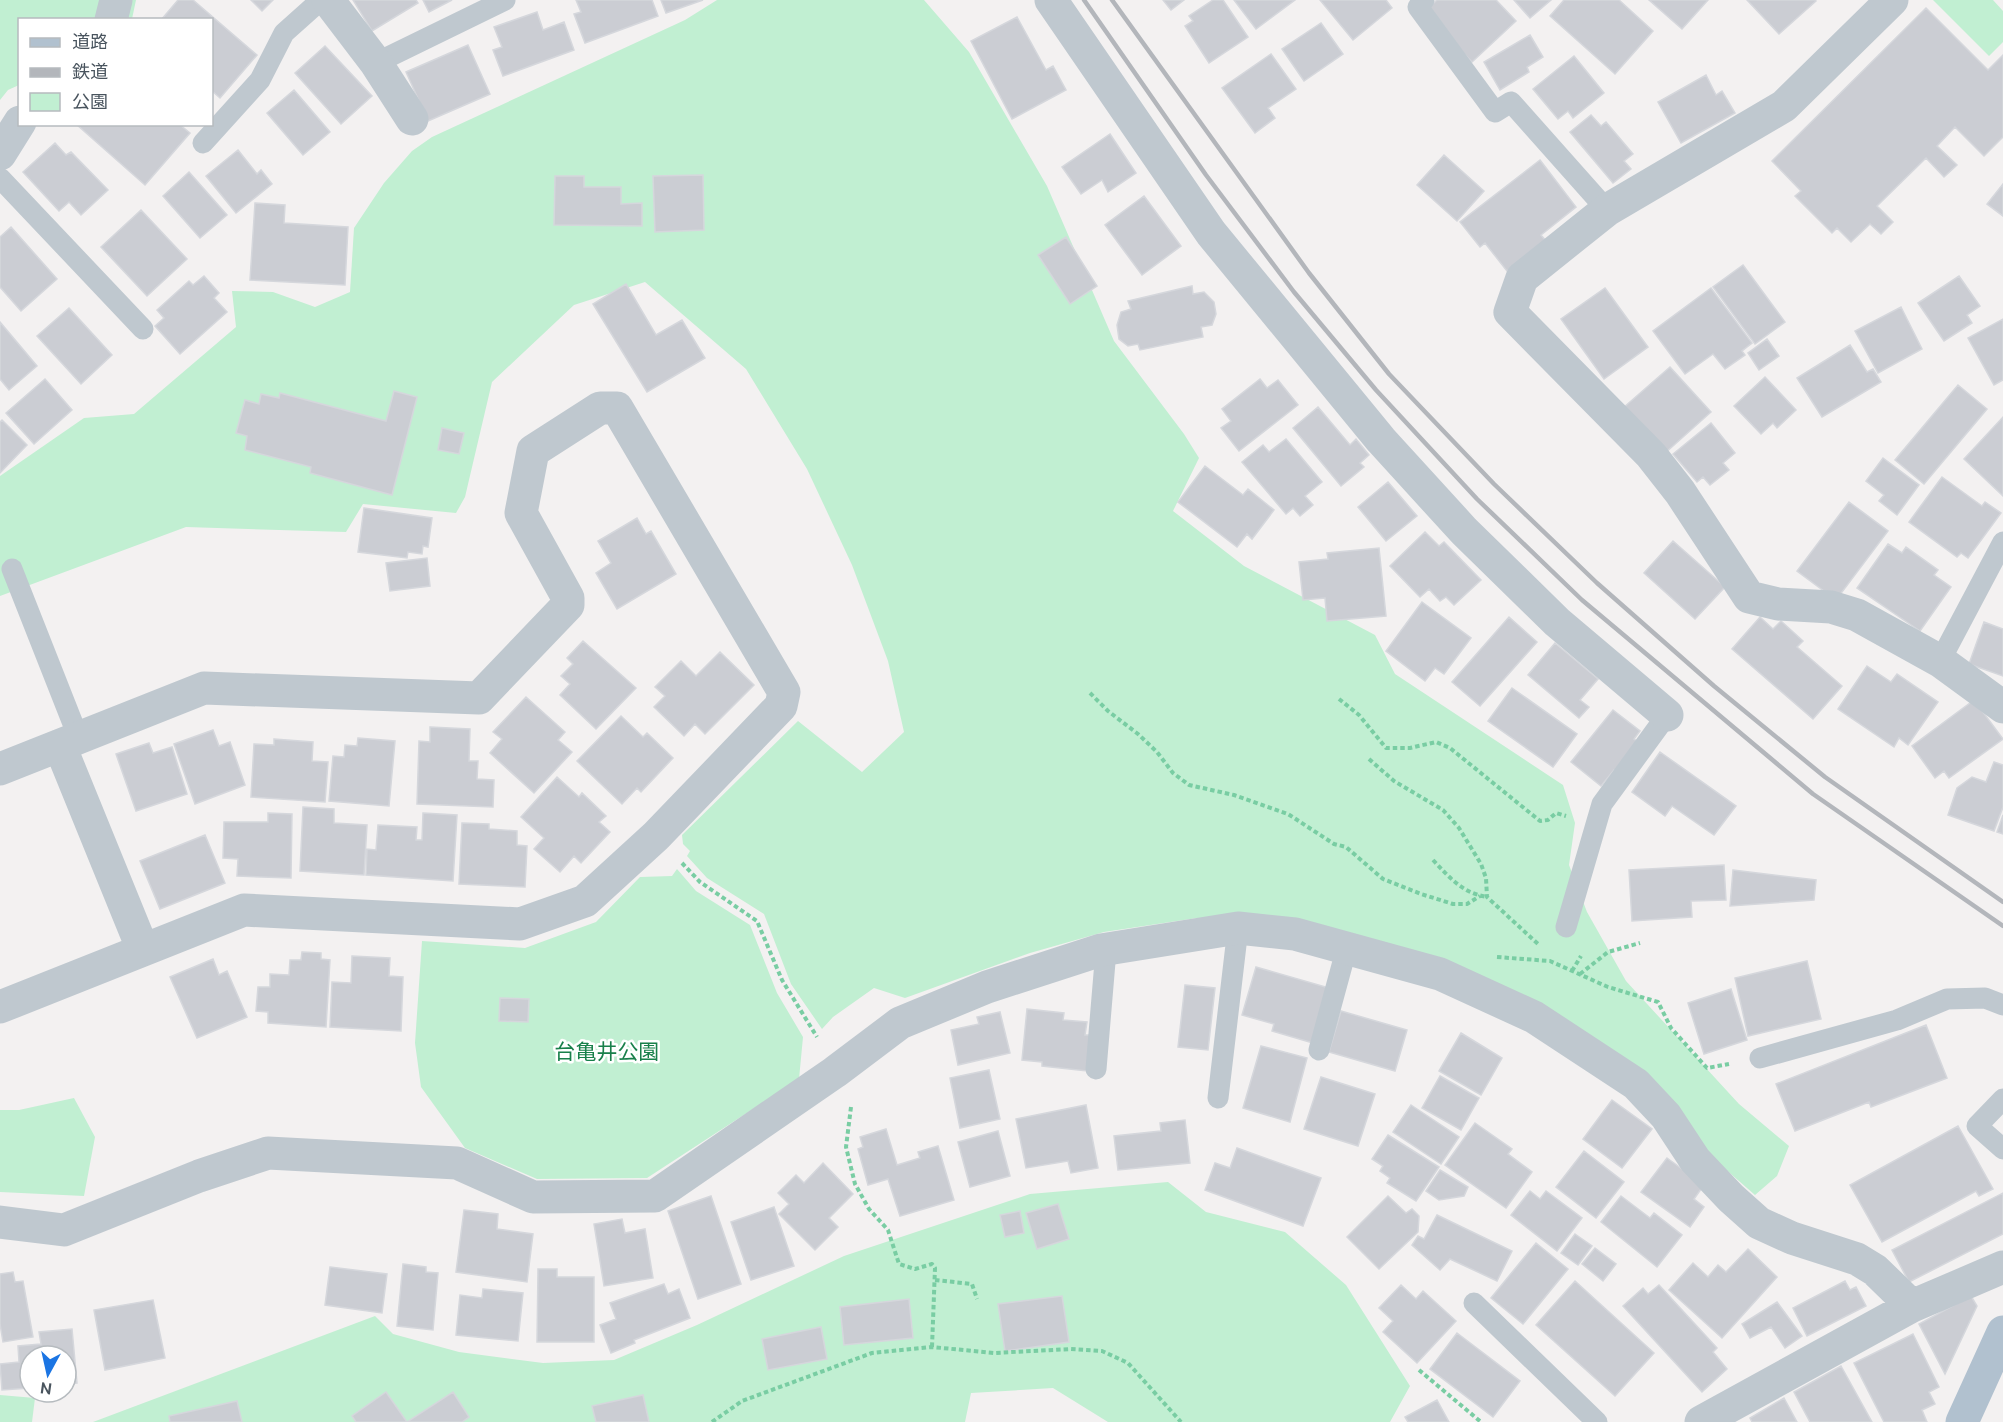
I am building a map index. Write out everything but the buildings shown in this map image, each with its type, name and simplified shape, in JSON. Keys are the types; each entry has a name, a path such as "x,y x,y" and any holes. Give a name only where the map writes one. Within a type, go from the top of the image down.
{"main road":[{"path":"1962,1422 2003,1332"}],"street":[{"path":"112,18 116,0"},
{"path":"328,0 376,63 412,119"},
{"path":"1051,0 1211,233 1381,440 1464,531 1557,622 1667,715"},
{"path":"1892,0 1784,106 1607,210 1522,278 1510,312 1651,455 1680,492 1749,597 1778,603 1831,607 1857,615 1940,661 2003,707"},
{"path":"0,154 18,125"},
{"path":"0,770 204,688 479,698 568,605 568,598 520,513 533,450 600,408 617,408 784,692 781,706 656,836 585,901 520,924 244,910 0,1007"},
{"path":"70,743 143,950"},
{"path":"0,1222 64,1230 199,1176 268,1153 457,1163 533,1197 655,1196 900,1023 987,987 1106,950 1238,928 1295,934 1347,946 1440,974 1534,1017 1636,1084 1666,1116 1695,1160 1731,1198 1759,1223 1792,1238 1857,1259 1875,1270 1912,1306"},
{"path":"1701,1422 1912,1306 2003,1267"}],"lane":[{"path":"203,143 260,80 284,33 321,0"},
{"path":"376,63 505,0"},
{"path":"1424,0 1418,7 1495,112 1511,102 1607,210"},
{"path":"0,178 143,329"},
{"path":"1940,661 2003,542"},
{"path":"12,569 70,743"},
{"path":"1566,927 1602,804 1667,715"},
{"path":"1218,1098 1238,928"},
{"path":"1319,1050 1347,946"},
{"path":"1096,1069 1106,950"},
{"path":"1760,1058 1897,1020 1947,999 1985,998 2003,1005"},
{"path":"2003,1099 1977,1126 2003,1149"},
{"path":"1473,1303 1597,1422"}],"path":[{"path":"1090,693 1108,711 1138,734 1157,752 1173,773 1189,785 1234,795 1288,814 1334,844 1346,847 1383,879 1421,894 1453,904 1467,904 1480,896"},
{"path":"1339,699 1359,715 1386,748 1410,748 1436,742 1450,748 1540,821 1548,820 1556,813 1595,827"},
{"path":"1369,759 1394,781 1443,810 1459,828 1486,878 1487,897"},
{"path":"656,836 700,882 757,921 782,980 854,1088 846,1147 855,1184 869,1209 888,1230 899,1264 915,1269 932,1264 935,1268 932,1347"},
{"path":"1433,860 1455,884 1487,897 1541,946"},
{"path":"1580,974 1608,952 1640,943"},
{"path":"1546,954 1550,961"},
{"path":"1487,957 1550,961 1608,987 1658,1002 1671,1028 1707,1068 1760,1058"},
{"path":"934,1280 972,1284 977,1299"},
{"path":"712,1422 742,1401 872,1353 932,1347 994,1353 1071,1349 1102,1351 1128,1363 1181,1422"},
{"path":"1419,1370 1481,1422"}],"green space":[{"path":"0,0 136,0 132,18 18,18 18,85 8,90 0,100"},
{"path":"717,0 924,0 969,52 1047,186 1114,341 1184,434 1199,458 1173,511 1244,566 1375,635 1395,674 1563,785 1575,823 1569,865 1587,912 1626,981 1739,1104 1789,1146 1777,1176 1755,1195 1528,997 1197,918 1104,932 1030,953 905,998 874,988 833,1017 822,1029 791,984 764,914 707,878 687,856 690,851 683,844 682,835 798,721 862,772 904,732 888,661 852,565 807,469 746,369 645,282 574,305 492,382 465,497 456,513 363,504 346,532 186,527 0,596 0,476 84,418 134,414 236,327 232,291 273,292 315,307 350,292 354,228 384,183 412,151 432,137 685,20"},
{"path":"1933,0 1993,0 2003,11 2003,42 1989,56"},
{"name":"台亀井公園","path":"677,869 696,891 750,925 777,993 803,1037 799,1079 647,1178 537,1179 465,1148 421,1087 415,1043 422,941 525,948 596,922 640,877 672,876"},
{"path":"74,1098 95,1137 84,1196 0,1192 0,1110 19,1110"},
{"path":"1168,1182 1206,1212 1285,1232 1346,1285 1410,1386 1390,1422 1108,1422 1053,1388 971,1393 965,1422 93,1422 375,1316 393,1334 459,1352 543,1363 614,1360 697,1325 844,1256 1030,1194"},
{"path":"0,1395 18,1397 18,1404 34,1404 32,1422 0,1422"}],"railway":[{"path":"1084,0 1206,175 1294,292 1376,390 1477,499 1582,600 1813,794 2003,926"},
{"path":"1112,0 1309,273 1389,374 1494,484 1597,583 1714,686 1825,777 2003,902"}]}
